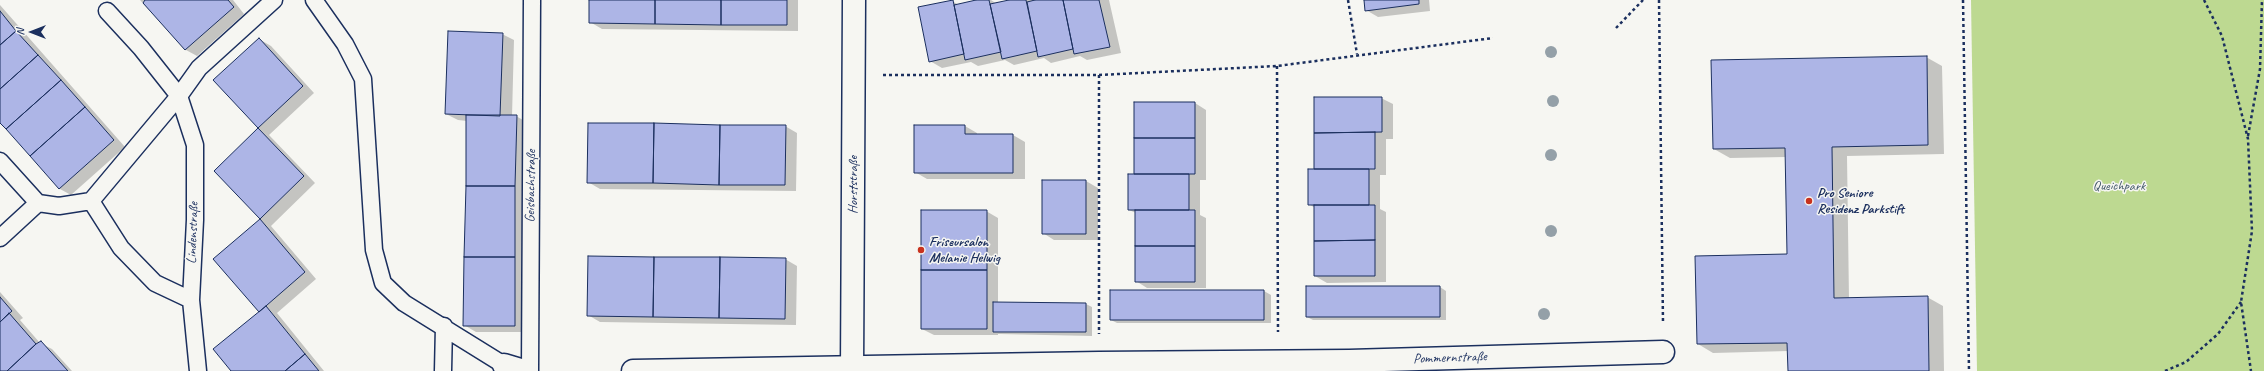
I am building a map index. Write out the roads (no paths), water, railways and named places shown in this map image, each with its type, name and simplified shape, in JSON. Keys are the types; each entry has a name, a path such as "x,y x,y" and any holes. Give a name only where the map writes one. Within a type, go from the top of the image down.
{"street":[{"name":"Horststraße","path":"852,369 854,0"},
{"name":"Pommernstraße","path":"852,369 1099,363 1278,362 1349,366 1663,352"},
{"path":"633,371 852,369"}],"lane":[{"path":"0,161 38,203 59,206 91,201 179,96 199,68 274,0"},
{"path":"314,0 345,44 364,79 374,250 383,283 404,303 514,368"},
{"name":"Geisbachstraße","path":"530,371 532,0"},
{"path":"107,11 141,48 179,96"},
{"name":"Lindenstraße","path":"179,96 195,145 195,220 191,300 198,371"},
{"path":"91,201 120,248 155,283 191,300"},
{"path":"0,238 38,203"},
{"path":"443,371 444,326"}],"place":[{"name":"Pro Seniore Residenz Parkstift","path":"1809,201"},
{"name":"Friseursalon Melanie Helwig","path":"921,250"}],"park label":[{"name":"Queichpark","path":"2119,186"}]}
